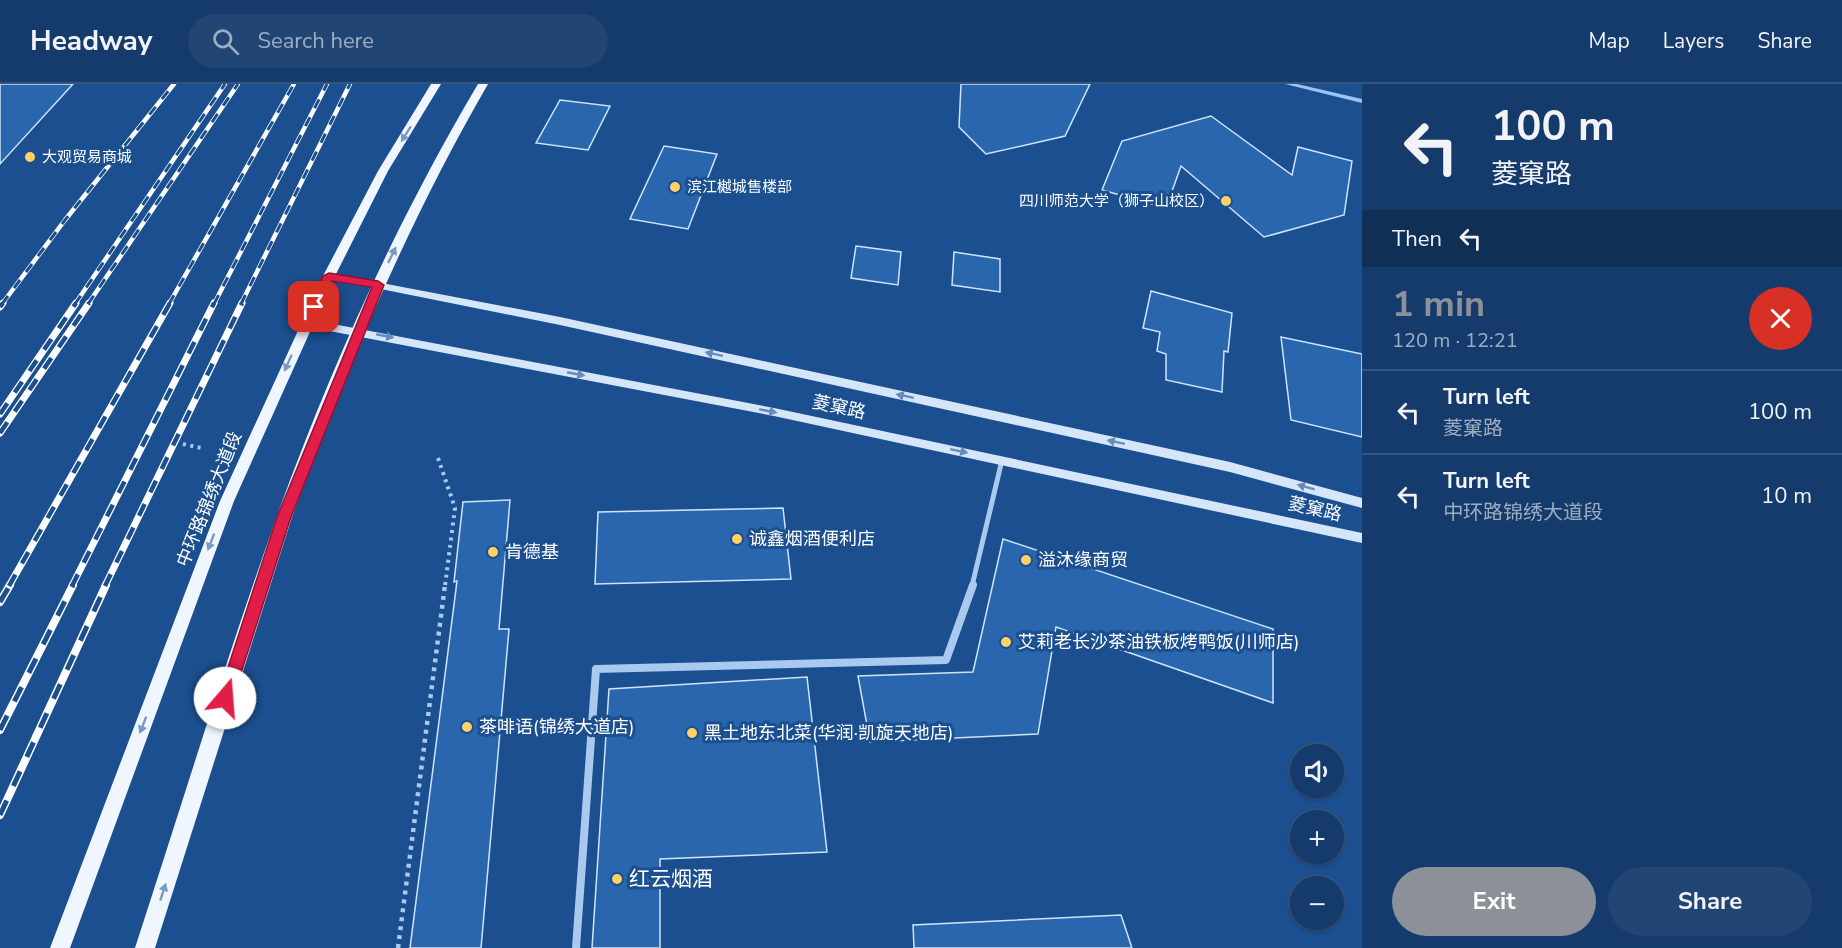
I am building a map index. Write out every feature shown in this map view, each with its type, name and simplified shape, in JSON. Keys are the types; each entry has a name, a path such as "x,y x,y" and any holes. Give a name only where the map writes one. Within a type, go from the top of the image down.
{"main road":[{"name":"中环路锦绣大道段","path":"60,948 227,501 329,276 383,171 436,84"},
{"path":"145,948 284,517 378,285 430,178 483,84"}],"street":[{"name":"菱窠路","path":"329,276 560,321 1230,467 1362,502"},
{"name":"菱窠路","path":"307,323 774,412 1362,538"},
{"path":"576,948 596,669 946,660 970,596 1002,460"}],"path":[{"path":"183,444 201,448"},
{"path":"398,948 455,508 438,458"}],"building":[{"path":"0,84 73,84 0,164"},
{"path":"961,84 1090,84 1065,136 986,154 959,127"},
{"path":"560,100 610,106 588,150 536,143"},
{"path":"1211,116 1292,175 1298,147 1352,161 1344,215 1264,237 1181,166 1166,208 1102,190 1122,141"},
{"name":"滨江樾城售楼部","path":"664,146 717,154 688,229 630,219"},
{"path":"856,246 901,252 898,285 851,278"},
{"path":"954,252 1000,259 1000,292 952,285"},
{"path":"1151,291 1232,313 1228,352 1224,351 1222,392 1166,380 1166,354 1157,351 1160,332 1143,328"},
{"path":"1281,337 1362,354 1362,437 1291,420"},
{"path":"510,500 499,629 509,629 481,948 410,948 457,581 454,582 463,502"},
{"path":"783,508 791,579 595,584 598,512"},
{"path":"1003,539 1273,629 1273,703 1056,627 1038,734 870,742 858,676 973,672"},
{"path":"807,677 827,852 660,859 660,948 592,948 609,689"},
{"path":"1121,915 1132,948 914,948 913,925"}],"waterway":[{"path":"1288,84 1362,101"}],"railway":[{"path":"2,304 65,220 174,84"},
{"path":"75,304 225,84"},
{"path":"88,304 238,84"},
{"path":"169,304 294,84"},
{"path":"214,304 327,84"},
{"path":"241,304 350,84"},
{"path":"0,307 3,303"},
{"path":"0,414 76,303"},
{"path":"0,433 89,303"},
{"path":"9,586 170,303"},
{"path":"72,586 214,303"},
{"path":"105,586 242,303"},
{"path":"0,602 10,585"},
{"path":"0,730 73,585"},
{"path":"0,815 106,585"}],"place":[{"name":"大观贸易商城","path":"30,157"},
{"name":"滨江樾城售楼部","path":"675,187"},
{"name":"四川师范大学（狮子山校区）","path":"1226,201"},
{"name":"诚鑫烟酒便利店","path":"737,539"},
{"name":"肯德基","path":"493,552"},
{"name":"溢沐缘商贸","path":"1026,560"},
{"name":"艾莉老长沙茶油铁板烤鸭饭(川师店)","path":"1006,642"},
{"name":"茶啡语(锦绣大道店)","path":"467,727"},
{"name":"黑土地东北菜(华润·凯旋天地店)","path":"692,733"},
{"name":"红云烟酒","path":"617,879"}],"route":[{"path":"225,698 284,517 378,285 329,276 314,307"}]}
